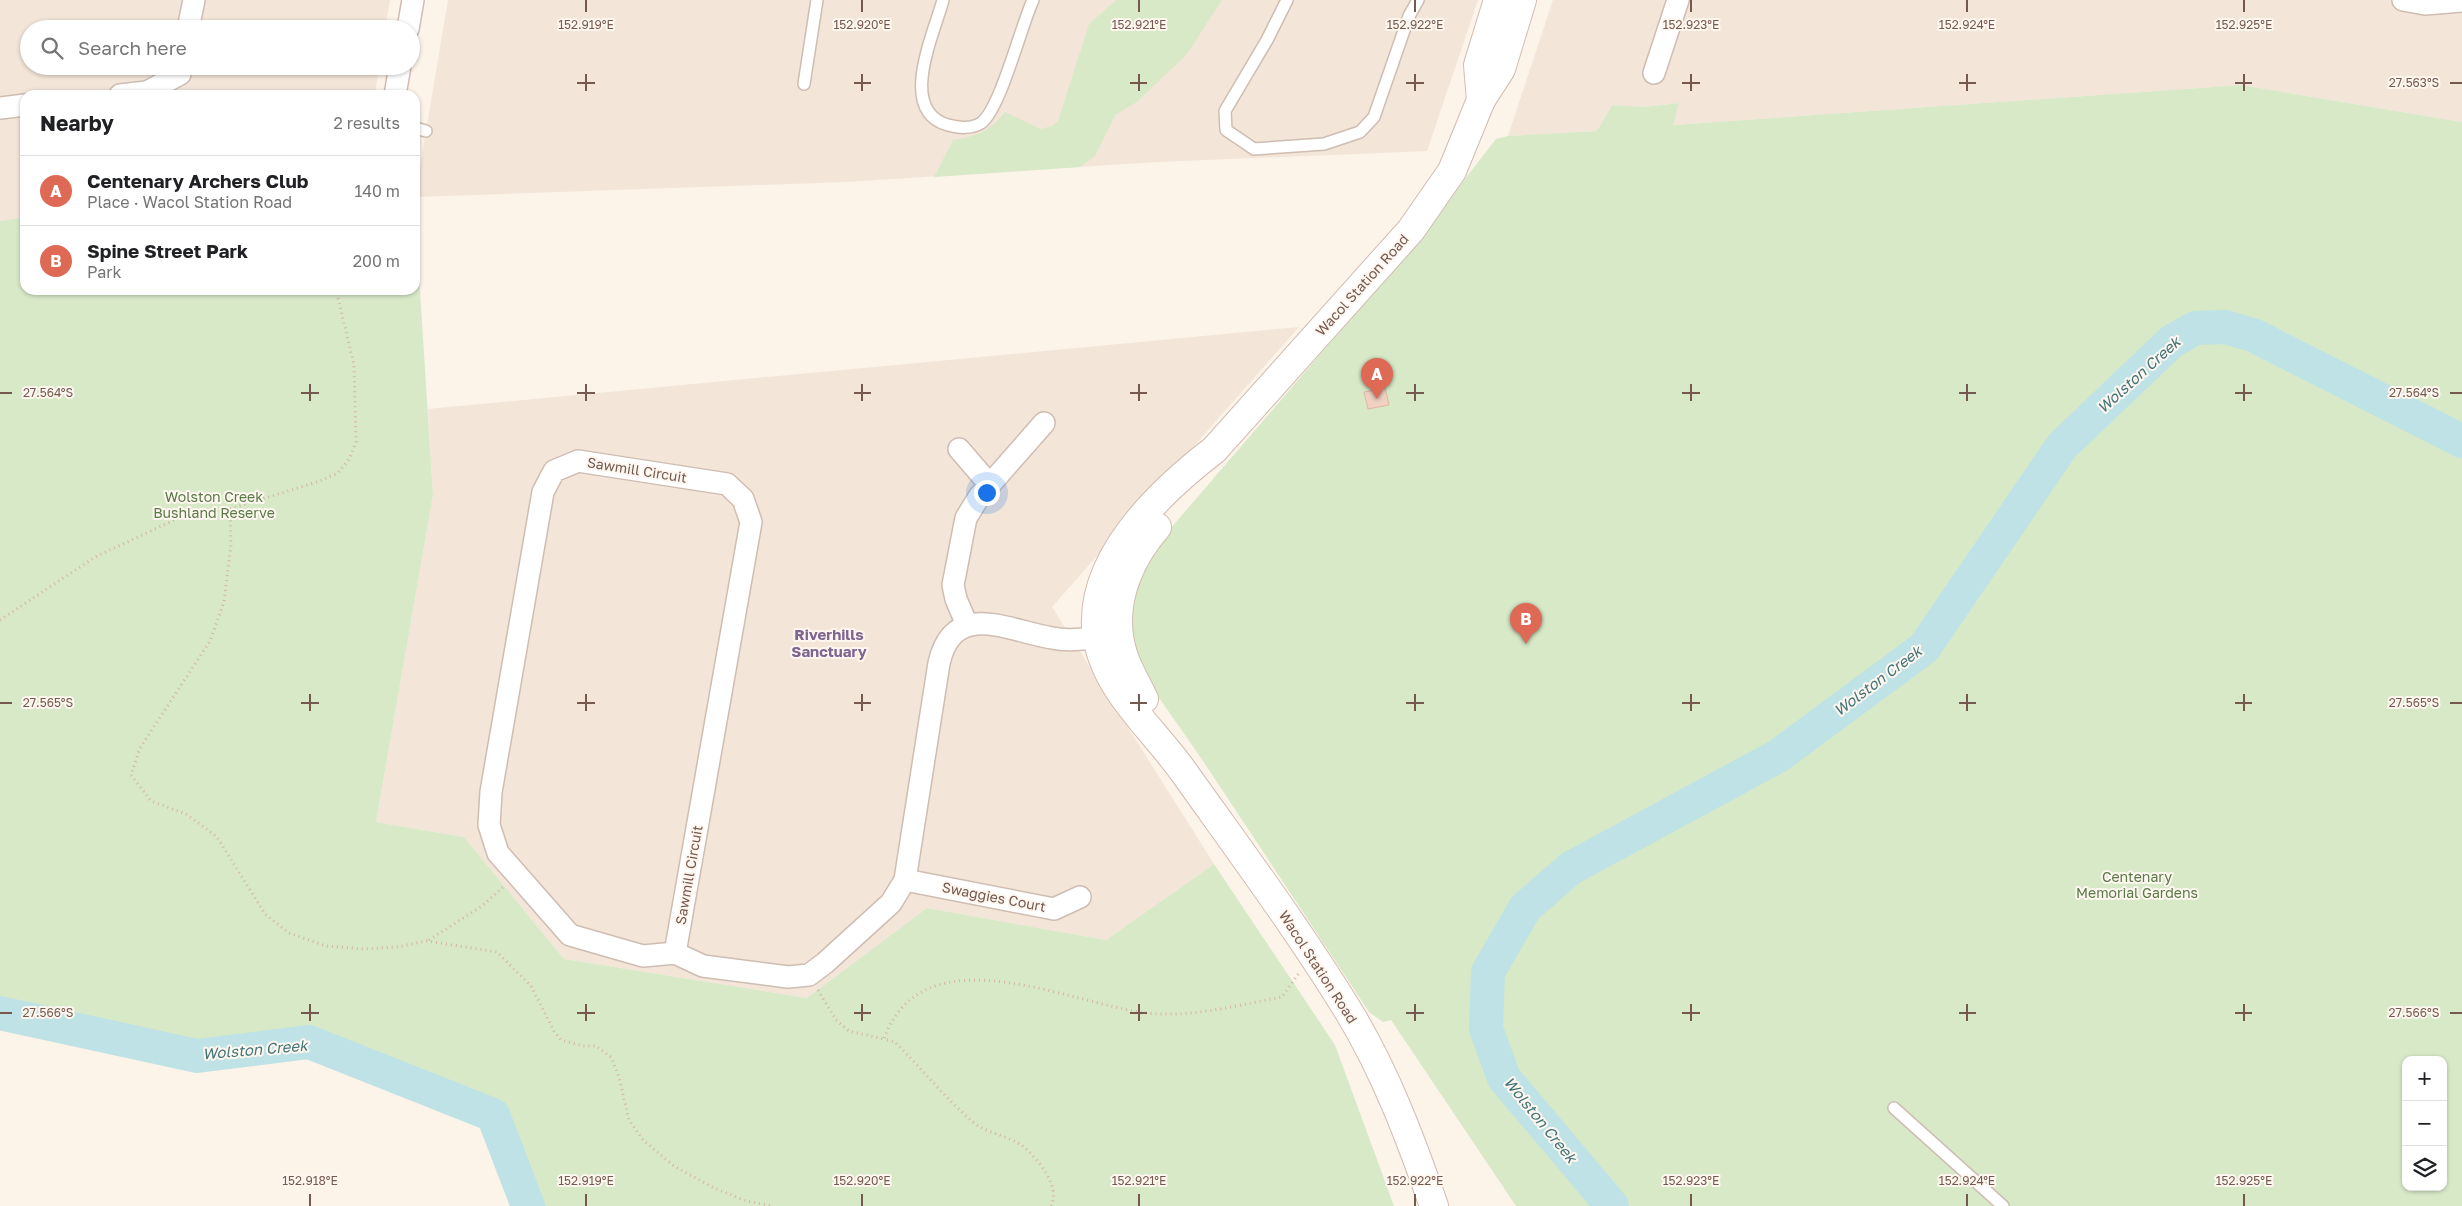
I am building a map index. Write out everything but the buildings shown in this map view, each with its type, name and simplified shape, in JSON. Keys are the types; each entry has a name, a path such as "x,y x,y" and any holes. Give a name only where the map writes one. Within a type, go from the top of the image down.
{"main road":[{"name":"Wacol Station Road","path":"1481,100 1478,65 1498,0"},
{"name":"Wacol Station Road","path":"1434,1206 1385,1078 1350,1014 1306,973 1166,747 1120,693 1103,660 1109,635 1096,629 1100,591 1116,551 1177,478 1214,450 1410,230 1452,171 1481,100 1501,69 1522,0"}],"street":[{"path":"190,20 194,0"},
{"path":"410,20 413,0"},
{"path":"1654,73 1678,0"},
{"path":"2403,0 2425,4 2462,1"},
{"path":"152,90 178,75"},
{"path":"396,90 398,75"},
{"path":"0,108 20,106"},
{"path":"967,625 956,599 953,585 966,518 979,497 1044,423"},
{"path":"959,449 990,485"},
{"name":"Sawmill Circuit","path":"578,461 726,484 743,499 750,522 675,952 642,956 570,935 498,853 489,826 491,792 542,492 554,471 578,461"},
{"path":"675,952 703,966 788,977 809,974 825,963 891,903 905,880 942,648 952,634 967,625 986,623 1054,639 1109,635"},
{"name":"Swaggies Court","path":"905,880 1054,908 1080,897"}],"lane":[{"path":"804,84 817,0"},
{"path":"943,0 922,76 922,101 936,122 960,129 981,123 997,101 1032,0"},
{"path":"1287,0 1268,40 1225,111 1226,130 1254,149 1324,144 1360,132 1374,117 1409,16 1418,0"},
{"path":"1894,1108 2003,1206"}],"path":[{"path":"0,620 95,557 183,516 230,509 320,481 338,473 350,458 356,442 354,365 337,295"},
{"path":"230,509 231,545 224,602 210,641 140,748 131,775 151,801 186,814 216,837 266,914 289,933 326,946 364,949 396,947 427,941 497,952 531,986 554,1031 561,1040 596,1046 611,1057 619,1076 629,1120 643,1140 674,1166 712,1187 746,1201 772,1206"},
{"path":"427,941 482,906 516,875"},
{"path":"884,1039 891,1021 904,1004 927,989 961,982 993,980 1026,984 1145,1013 1172,1014 1282,997 1306,973"},
{"path":"809,974 836,1020 850,1031 895,1042 973,1122 989,1132 1023,1146 1035,1159 1053,1189 1051,1206"}],"shaded area":[{"path":"0,0 390,0 387,20 20,20 20,75 378,75 376,90 20,90 20,218 0,221"},
{"path":"448,0 1478,0 1427,151 1157,162 846,182 420,197 420,167"},
{"path":"1553,0 2462,0 2462,122 2242,85 1672,125 1678,103 1644,107 1612,105 1597,131 1508,136"},
{"path":"1299,327 1052,607 1214,864 1106,940 927,908 807,998 564,959 464,837 376,822 433,495 428,409"}],"green space":[{"path":"1116,0 1222,0 1187,54 1137,102 1116,114 1095,156 1080,167 934,177 953,140 969,137 988,129 1005,112 1041,129 1052,126 1058,121 1089,24"},
{"name":"Centenary Memorial Gardens","path":"2242,85 2462,122 2462,1206 1516,1206 1391,1020 1383,1022 1369,1012 1201,758 1155,692 1128,636 1127,612 1152,550 1360,308 1441,210 1496,139 1508,136 1597,131 1612,105 1644,107 1679,103 1673,125"},
{"name":"Wolston Creek Bushland Reserve","path":"20,218 20,295 420,295 420,290 433,495 376,822 464,837 564,959 807,998 927,908 1106,940 1214,864 1335,1045 1394,1206 537,1206 537,1198 499,1101 309,1031 195,1046 0,998 0,221"}],"waterway":[{"name":"Wolston Creek","path":"1612,1206 1504,1078 1486,1029 1488,972 1525,908 1571,868 1778,756 1924,648 2062,446 2171,342 2195,328 2225,327 2253,335 2462,441"},
{"name":"Wolston Creek","path":"0,1013 197,1056 309,1042 493,1115 528,1206"}],"place":[{"name":"Centenary Archers Club","path":"1377,399"},
{"name":"Spine Street Park","path":"1526,644"}],"district":[{"name":"Riverhills Sanctuary","path":"829,644"}]}
